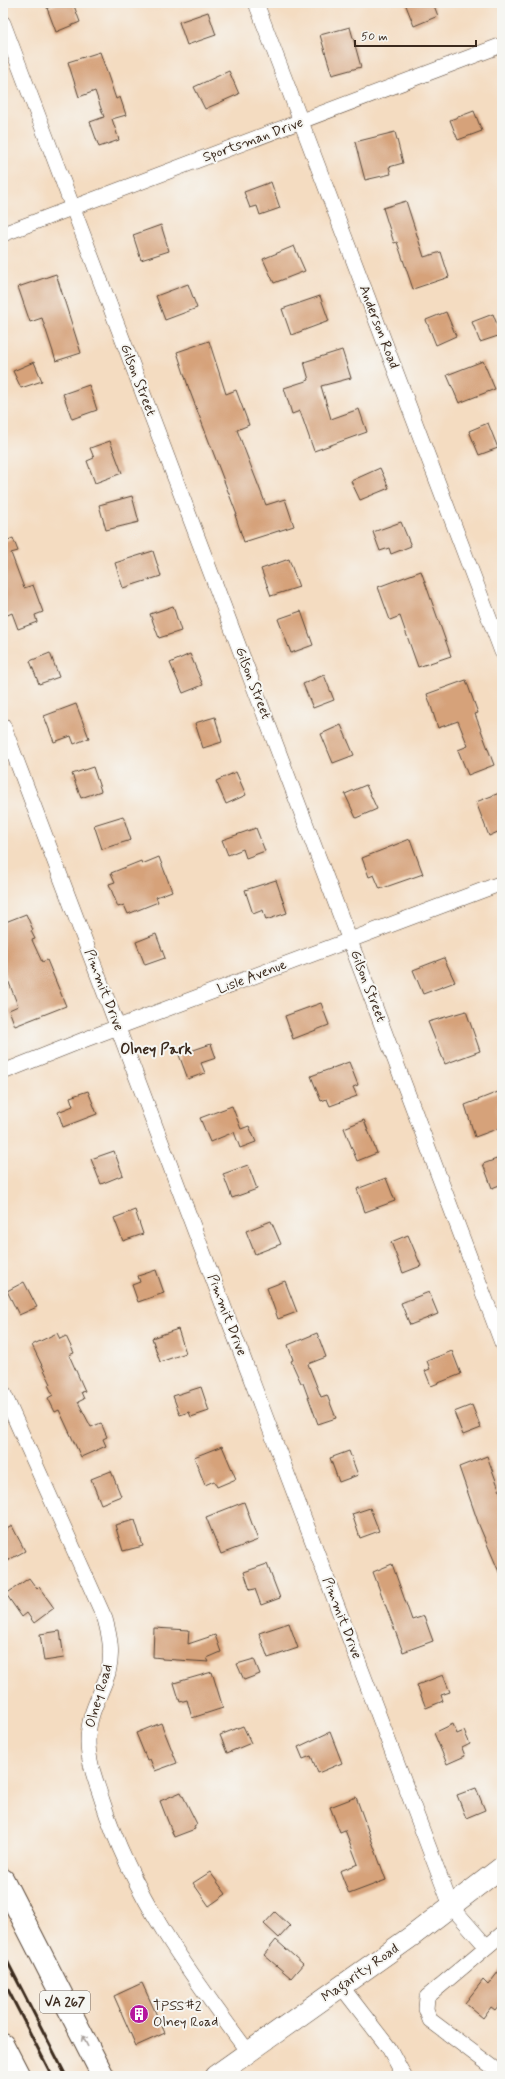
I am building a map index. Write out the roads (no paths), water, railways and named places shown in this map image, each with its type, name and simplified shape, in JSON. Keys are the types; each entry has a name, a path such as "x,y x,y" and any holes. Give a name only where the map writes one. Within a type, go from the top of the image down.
{"highway":[{"name":"VA 267","path":"3,1880 103,2076"},
{"path":"3,2045 18,2076"}],"main road":[{"name":"Magarity Road","path":"215,2076 451,1906 502,1867"}],"street":[{"name":"Anderson Road","path":"256,3 502,652"},
{"name":"Gilson Street","path":"3,23 351,940 502,1343"},
{"name":"Sportsman Drive","path":"3,234 502,45"},
{"name":"Pimmit Drive","path":"3,725 451,1906"},
{"name":"Lisle Avenue","path":"3,1072 118,1027 502,883"},
{"name":"Olney Road","path":"3,1392 106,1619 110,1637 111,1655 108,1673 95,1701 89,1721 88,1742 90,1764 107,1817 136,1885 158,1923 200,1986 248,2052"},
{"path":"451,1906 486,1946"},
{"path":"502,1934 427,1997 426,2009 430,2020 502,2074"},
{"path":"340,1986 389,2048 404,2076"}],"railway":[{"path":"3,1953 66,2076"},
{"path":"3,1980 52,2076"}],"place":[{"name":"TPSS#2 Olney Road","path":"139,2014"}],"district":[{"name":"Olney Park","path":"156,1050"}]}
